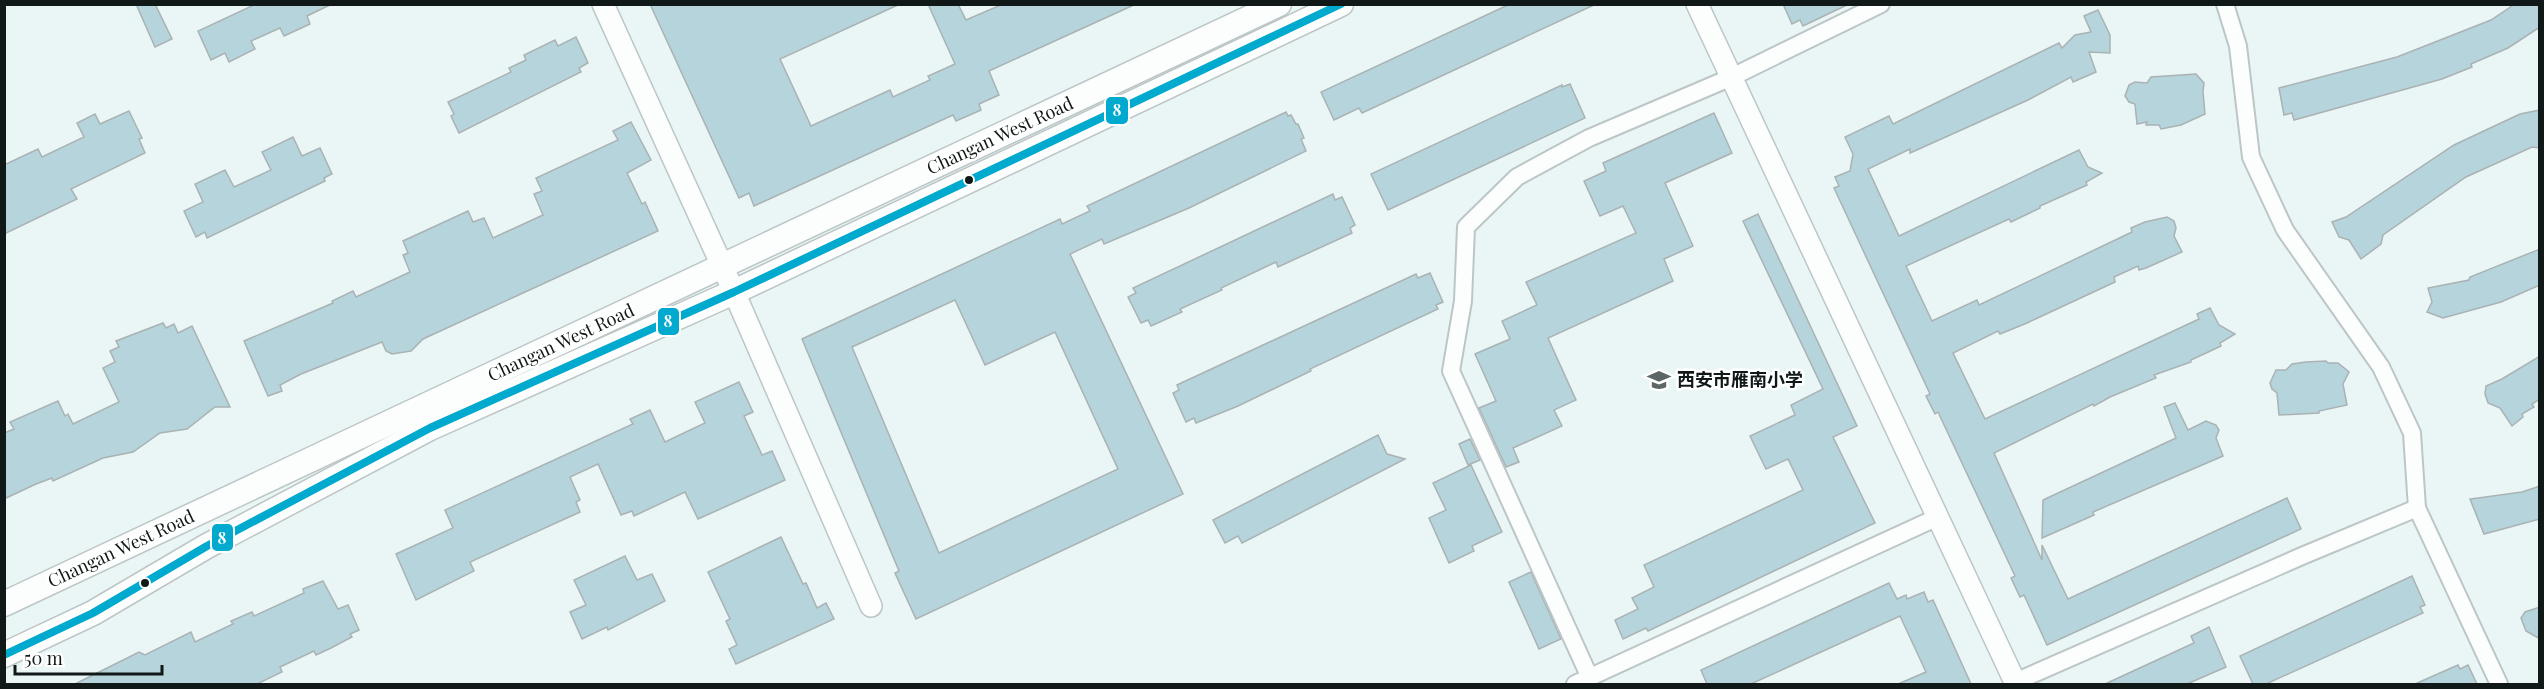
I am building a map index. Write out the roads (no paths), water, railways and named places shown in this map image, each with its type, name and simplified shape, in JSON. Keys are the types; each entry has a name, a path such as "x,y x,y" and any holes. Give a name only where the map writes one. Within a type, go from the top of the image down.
{"main road":[{"name":"Changan West Road","path":"4,604 1279,4"},
{"name":"Changan West Road","path":"4,655 93,613 207,546 430,428 734,292 1341,4"}],"street":[{"path":"603,4 734,292 871,606"},
{"path":"1697,4 2015,682 2301,556 2417,508"},
{"path":"1881,4 1732,77 1589,138 1517,177 1466,227 1463,301 1451,371 1582,681 1938,517"},
{"path":"2225,4 2238,46 2251,157 2285,230 2386,377 2412,433 2417,508 2499,684"}],"place":[{"name":"西安市雁南小学","path":"1659,380"}]}
